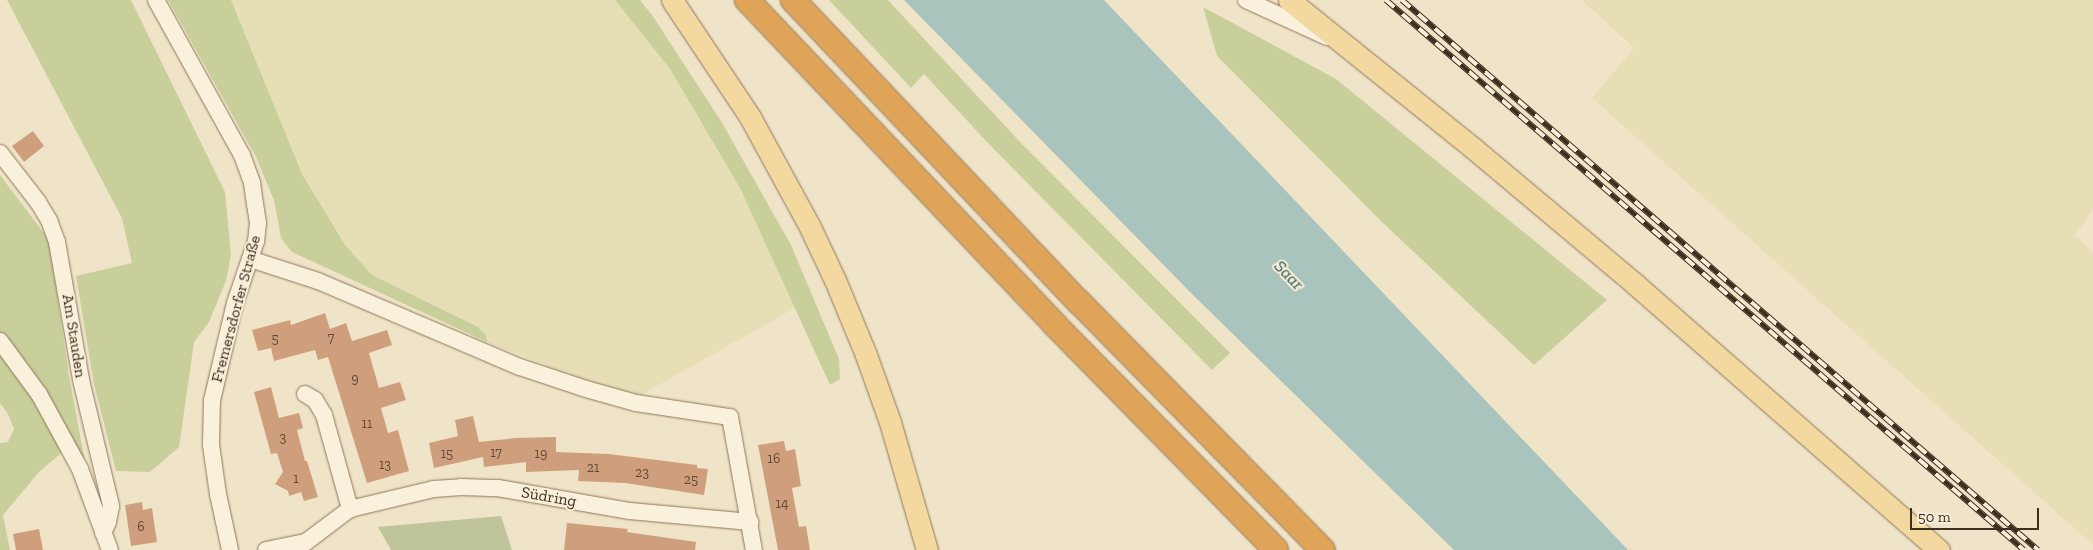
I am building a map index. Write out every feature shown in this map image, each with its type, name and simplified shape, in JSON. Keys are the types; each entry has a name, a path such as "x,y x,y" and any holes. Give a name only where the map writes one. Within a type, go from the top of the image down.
{"highway":[{"path":"747,0 1055,325 1276,550"},
{"path":"793,0 1073,295 1323,550"}],"main road":[{"path":"672,0 750,117 782,175 835,280 866,355 890,422 919,516 927,550"},
{"path":"1289,0 1350,48 1657,303 1939,550"}],"street":[{"name":"Fremersdorfer Straße","path":"156,0 242,155 252,183 258,223 256,241 233,311 212,400 211,445 218,494 230,550"},
{"path":"1246,0 1350,48"},
{"path":"1304,0 1350,48"},
{"name":"Am Stauden","path":"0,154 38,202 49,220 58,242 81,380 111,506 108,522 103,533"},
{"path":"250,259 318,281 520,367 586,389 636,403 730,417 754,550"},
{"path":"0,340 40,394 80,469 110,550"},
{"path":"305,394 315,400 324,414 350,509"},
{"name":"Südring","path":"266,550 306,542 350,509 434,489 461,487 498,488 630,511 750,522"}],"shaded area":[{"path":"231,0 615,0 670,69 740,188 795,308 639,396 576,377 487,342 486,335 478,327 372,275 345,245 302,174"},
{"path":"1582,0 2093,0 2093,210 2075,235 2093,253 2093,545 1592,98 1634,48"}],"green space":[{"path":"7,0 131,0 225,192 231,255 226,281 209,322 194,342 179,447 150,472 116,471 94,384 76,276 132,263 122,218"},
{"path":"168,0 231,0 302,174 345,245 372,275 478,327 486,335 487,342 292,252 281,238 274,200 256,157"},
{"path":"615,0 640,0 652,15 721,121 791,245 839,359 840,379 830,385 740,188 670,69"},
{"path":"829,0 888,0 1020,142 1230,353 1212,370 987,142 924,74 911,88"},
{"path":"1203,7 1336,79 1607,300 1534,365 1383,223 1217,56"},
{"path":"0,175 49,240 69,376 85,462 66,449 39,472 3,515 10,550 0,550 0,443 8,442 14,429 8,414 0,403"},
{"path":"501,516 512,550 391,550 378,527"}],"water":[{"name":"Saar","path":"904,0 1104,0 1628,550 1454,550 1193,295"}],"building":[{"path":"33,131 44,146 24,162 12,146"},
{"path":"325,313 330,329 346,323 352,341 387,330 392,345 369,353 379,388 400,382 406,400 381,408 388,433 398,430 409,471 367,483 328,357 318,360 315,350 274,361 271,348 258,351 252,330 290,320 291,325"},
{"path":"271,387 279,418 299,413 303,428 297,430 305,461 307,461 318,497 304,501 301,492 289,496 288,491 275,484 283,472 277,453 271,454 254,392"},
{"path":"473,416 479,442 516,438 556,437 556,452 609,454 697,465 697,468 708,469 704,495 625,483 578,481 579,470 526,472 526,462 484,467 483,457 434,468 429,443 458,436 455,420"},
{"path":"784,441 786,451 795,449 801,486 792,488 799,527 806,526 810,550 778,550 758,445"},
{"path":"142,502 143,510 152,508 157,542 131,546 125,505"},
{"path":"567,523 628,529 627,532 696,542 695,550 564,550"},
{"path":"39,529 43,550 16,550 13,534"}],"railway":[{"path":"1386,0 2024,550"},
{"path":"1402,0 2038,550"}]}
